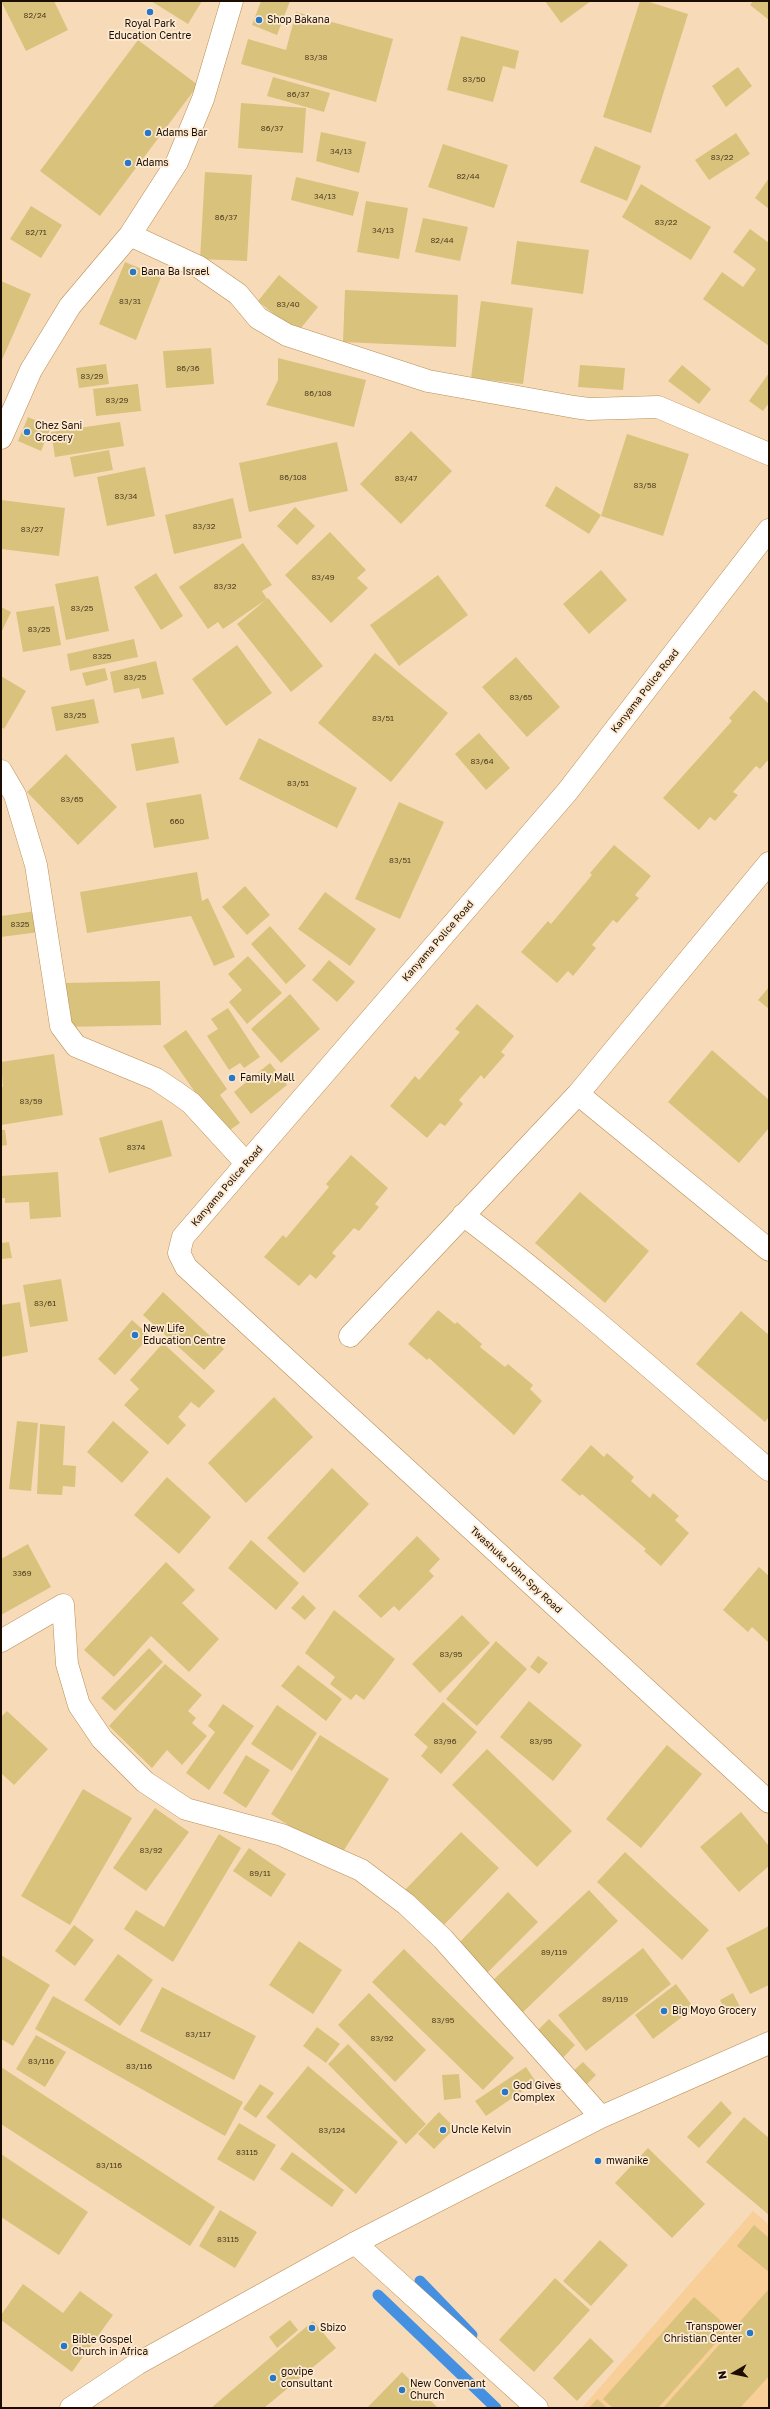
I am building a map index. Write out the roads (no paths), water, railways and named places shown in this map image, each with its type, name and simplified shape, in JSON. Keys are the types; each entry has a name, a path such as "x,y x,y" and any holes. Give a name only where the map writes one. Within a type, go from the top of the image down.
{"street":[{"path":"1,438 31,370 70,306 130,235 177,162 203,99 232,1"},
{"path":"130,235 199,268 238,294 258,318 273,328 287,335 339,353 428,381 574,407 589,409 658,407 769,454"},
{"name":"Kanyama Police Road","path":"264,1337 186,1267 179,1253 183,1237 567,792 769,530"},
{"path":"1,770 15,795 36,865 61,1026 76,1046 156,1079 191,1103 246,1163"},
{"path":"350,1336 462,1215 578,1094 769,863"},
{"path":"578,1094 769,1250"},
{"path":"462,1215 509,1250 694,1404 769,1470"},
{"name":"Twashuka John Spy Road","path":"264,1337 769,1802"},
{"path":"1,1641 63,1605 67,1664 79,1705 102,1739 145,1782 186,1809 282,1835 361,1870 406,1904 443,1939 601,2116"},
{"path":"71,2408 137,2364 355,2243 601,2116 769,2043"},
{"path":"355,2243 537,2408"}],"waterway":[{"path":"420,2281 472,2335"},
{"path":"378,2295 496,2408"}],"place":[{"name":"Royal Park Education Centre","path":"150,12"},
{"name":"Shop Bakana","path":"259,20"},
{"name":"Adams Bar","path":"148,133"},
{"name":"Adams","path":"128,163"},
{"name":"Bana Ba Israel","path":"133,272"},
{"name":"Chez Sani Grocery","path":"27,432"},
{"name":"Family Mall","path":"232,1078"},
{"name":"New Life Education Centre","path":"135,1335"},
{"name":"Big Moyo Grocery","path":"664,2011"},
{"name":"God Gives Complex","path":"505,2092"},
{"name":"Uncle Kelvin","path":"443,2130"},
{"name":"mwanike","path":"598,2161"},
{"name":"Sbizo","path":"312,2328"},
{"name":"Transpower Christian Center","path":"750,2333"},
{"name":"Bible Gospel Church in Africa","path":"64,2346"},
{"name":"govipe consultant","path":"273,2378"},
{"name":"New Convenant Church","path":"402,2390"}]}
